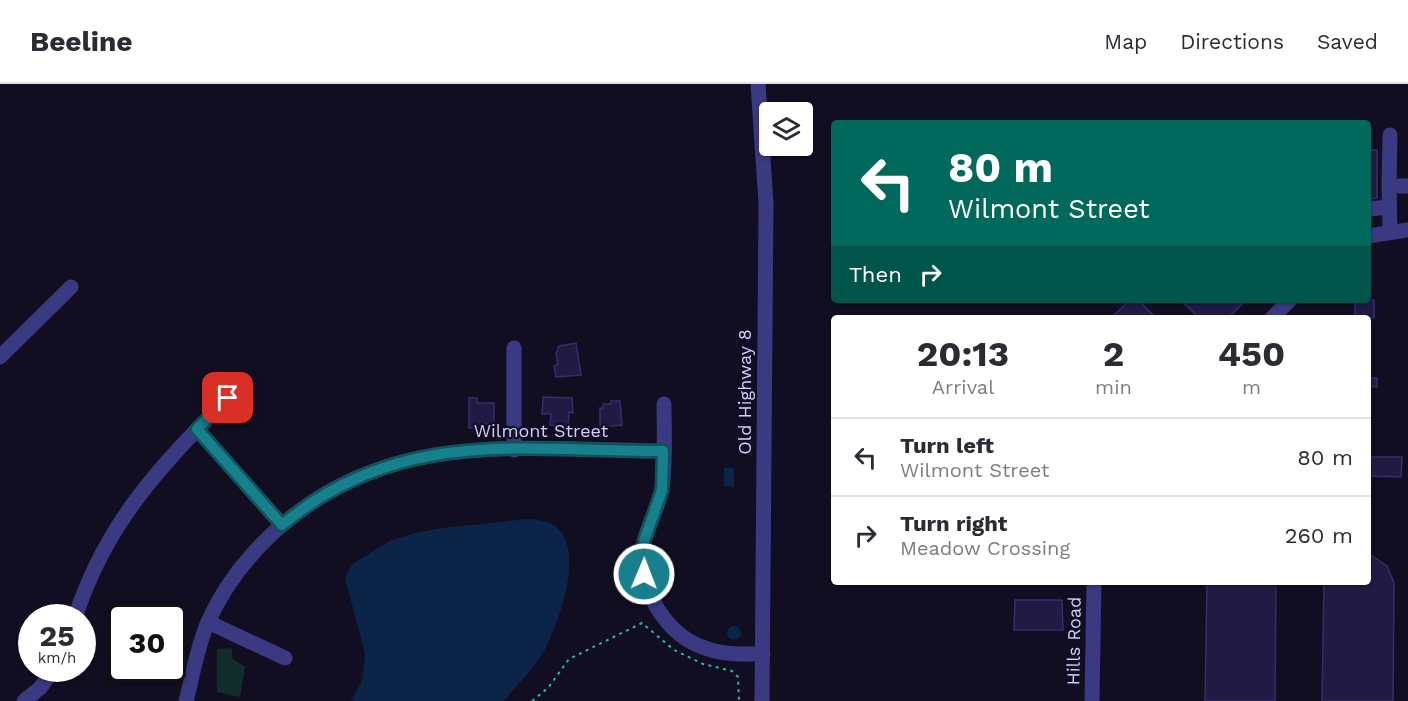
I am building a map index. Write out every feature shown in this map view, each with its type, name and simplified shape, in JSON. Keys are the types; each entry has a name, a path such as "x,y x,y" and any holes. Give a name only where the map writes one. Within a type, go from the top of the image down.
{"street":[{"name":"Old Highway 8","path":"758,84 766,203 762,701"},
{"path":"1390,135 1390,231"},
{"path":"1389,186 1408,186"},
{"path":"1371,209 1389,207"},
{"path":"1371,235 1408,230"},
{"path":"0,357 71,287"},
{"path":"1275,315 1287,303"},
{"path":"514,348 514,450"},
{"path":"80,604 93,569 120,520 154,475 228,398"},
{"path":"663,404 662,490 647,532 643,554 644,574 649,593 671,626 696,645 722,652 763,654"},
{"path":"197,429 282,525"},
{"name":"Wilmont Street","path":"186,701 208,622 240,569 282,525 336,486 386,465 454,451 663,451"},
{"name":"Hills Road","path":"1092,701 1094,585"},
{"path":"208,622 285,658"},
{"path":"24,701 44,682"}],"path":[{"path":"532,701 548,688 569,659 642,623 674,650 703,664 732,670 738,677 739,701"}],"green space":[{"path":"232,648 232,658 245,667 240,697 217,692 217,649"}],"water":[{"path":"724,468 734,468 734,487 724,486"},
{"path":"528,519 552,524 564,537 568,551 567,587 556,623 544,651 504,701 351,701 362,681 365,653 345,578 352,564 390,541 415,533"},
{"path":"731,626 737,626 741,633 737,640 731,640 727,636 727,630"}],"building":[{"path":"1371,150 1377,150 1377,198 1371,199"},
{"path":"1371,300 1374,300 1374,318 1371,318 1371,315 1355,315 1355,303 1371,303"},
{"path":"1127,303 1141,303 1153,315 1114,315"},
{"path":"1184,303 1243,303 1231,315 1196,315"},
{"path":"576,343 581,375 556,377 554,366 558,364 556,354 559,346"},
{"path":"1371,378 1377,378 1377,387 1371,386"},
{"path":"543,397 572,398 573,413 569,412 568,426 550,425 551,414 542,414"},
{"path":"469,398 477,398 477,403 494,403 494,423 482,424 482,428 469,428"},
{"path":"611,401 620,401 622,425 600,427 600,408 603,409 603,404 611,404"},
{"path":"1371,457 1402,457 1401,477 1371,476"},
{"path":"1371,555 1387,566 1394,583 1393,701 1322,701 1324,585 1371,585"},
{"path":"1207,585 1276,585 1275,701 1205,701"},
{"path":"1015,600 1062,600 1063,630 1014,630"}],"route":[{"path":"228,398 197,429 282,525 306,506 342,483 389,464 435,453 468,450 663,451 662,490 644,541 642,563 644,574"}]}
